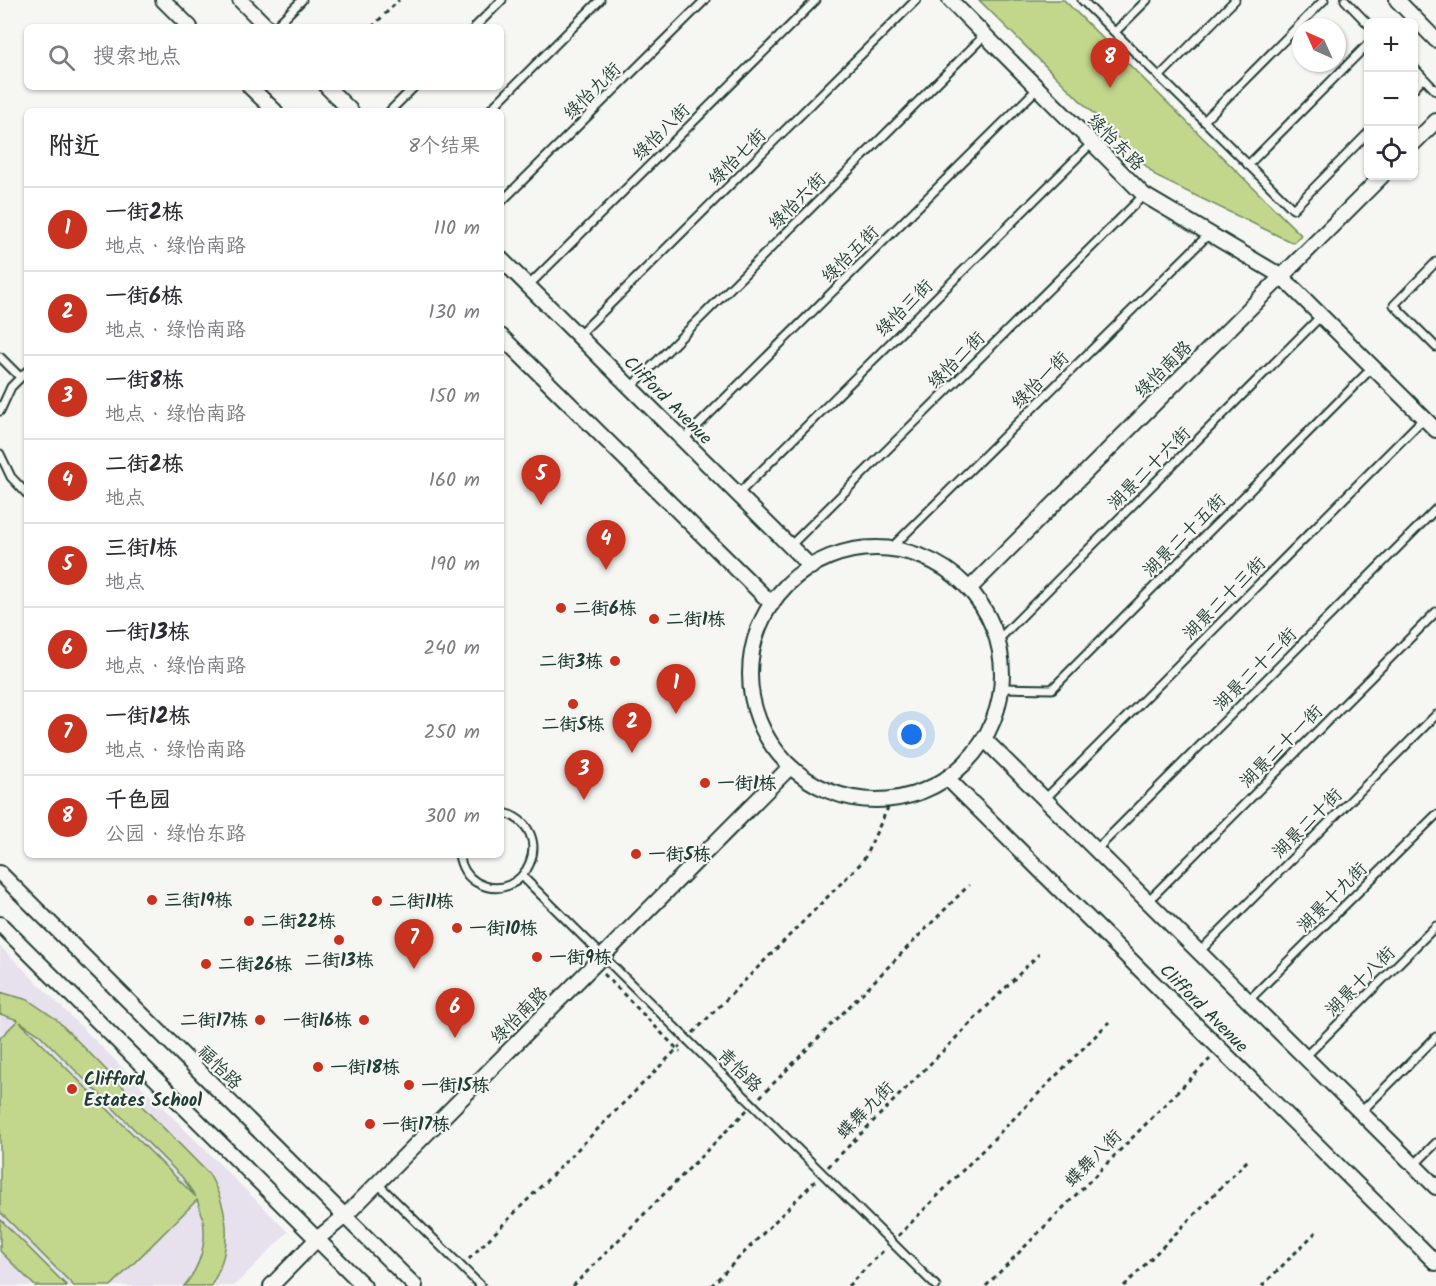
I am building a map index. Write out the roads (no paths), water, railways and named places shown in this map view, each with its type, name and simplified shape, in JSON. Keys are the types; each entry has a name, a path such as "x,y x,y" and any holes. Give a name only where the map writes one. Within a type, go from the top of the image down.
{"street":[{"path":"163,0 187,24"},
{"path":"240,0 264,24"},
{"name":"绿怡东路","path":"950,0 1143,195 1281,276 1436,430"},
{"path":"1397,0 1436,39"},
{"path":"253,90 272,108"},
{"path":"330,90 348,108"},
{"path":"1418,139 1436,121"},
{"name":"绿怡南路","path":"970,588 1378,180"},
{"name":"Clifford Avenue","path":"504,262 810,567"},
{"path":"504,339 772,604"},
{"path":"863,548 891,548 920,555 947,568 970,588 987,612 998,640 1002,664 1002,688 996,715 984,739 968,760 947,778 921,792 892,799 864,800 837,794 812,783 790,766 773,747 761,726 752,693 752,651 760,626 772,604 789,583 810,567 836,555 863,548"},
{"name":"Clifford Avenue","path":"984,739 1436,1187"},
{"name":"绿怡南路","path":"271,1286 317,1239 345,1216 790,766"},
{"name":"Clifford Avenue","path":"947,778 1436,1263"},
{"name":"福怡路","path":"0,873 415,1286"},
{"path":"0,924 360,1284"}],"lane":[{"path":"278,24 302,0"},
{"path":"478,24 502,0"},
{"path":"492,108 600,0"},
{"name":"绿怡九街","path":"504,199 705,0"},
{"name":"绿怡八街","path":"528,286 816,0"},
{"name":"绿怡七街","path":"578,336 916,0"},
{"path":"1082,0 1293,209 1364,138"},
{"path":"1115,32 1147,0"},
{"path":"1159,77 1235,0"},
{"path":"1204,121 1324,0"},
{"path":"1345,0 1364,20"},
{"name":"绿怡六街","path":"630,388 985,35"},
{"path":"1248,165 1364,48"},
{"path":"1417,72 1436,91"},
{"path":"1418,83 1423,78"},
{"name":"绿怡五街","path":"683,440 1038,88"},
{"path":"393,108 411,90"},
{"name":"绿怡三街","path":"738,494 1092,143"},
{"name":"绿怡二街","path":"790,546 1143,195"},
{"name":"绿怡一街","path":"891,548 1209,234"},
{"path":"1436,262 1394,305 1436,347"},
{"name":"湖景二十六街","path":"998,640 1321,316"},
{"path":"0,357 20,377"},
{"name":"湖景二十五街","path":"1002,688 1052,689 1373,368"},
{"path":"0,411 11,387 24,374"},
{"name":"湖景二十三街","path":"1045,799 1424,418"},
{"path":"0,454 11,477 24,491"},
{"name":"湖景二十二街","path":"1096,850 1436,510"},
{"name":"湖景二十一街","path":"1148,901 1436,612"},
{"name":"湖景二十街","path":"1199,952 1436,715"},
{"path":"460,858 466,873 480,884 489,887 507,885 522,876 532,860 530,834 519,820 504,813"},
{"name":"湖景十九街","path":"1248,1001 1436,815"},
{"name":"青怡路","path":"522,876 598,960 753,1104 936,1286"},
{"name":"湖景十八街","path":"1305,1057 1436,926"},
{"path":"1361,1112 1436,1037"},
{"path":"1414,1165 1436,1143"},
{"path":"377,1183 481,1286"}],"place":[{"name":"千色园","path":"1110,88"},
{"name":"三街1栋","path":"541,505"},
{"name":"二街2栋","path":"606,570"},
{"name":"二街6栋","path":"561,608"},
{"name":"二街1栋","path":"654,619"},
{"name":"二街3栋","path":"615,661"},
{"name":"二街5栋","path":"573,704"},
{"name":"一街2栋","path":"676,714"},
{"name":"一街6栋","path":"632,753"},
{"name":"一街1栋","path":"705,783"},
{"name":"一街8栋","path":"584,800"},
{"name":"一街5栋","path":"636,854"},
{"name":"三街19栋","path":"152,900"},
{"name":"二街11栋","path":"377,901"},
{"name":"二街22栋","path":"249,921"},
{"name":"一街10栋","path":"457,928"},
{"name":"二街13栋","path":"339,940"},
{"name":"一街9栋","path":"537,957"},
{"name":"二街26栋","path":"206,964"},
{"name":"一街12栋","path":"414,969"},
{"name":"二街17栋","path":"260,1020"},
{"name":"一街16栋","path":"364,1020"},
{"name":"一街13栋","path":"455,1038"},
{"name":"一街18栋","path":"318,1067"},
{"name":"一街15栋","path":"409,1085"},
{"name":"Clifford Estates School","path":"72,1089"},
{"name":"一街17栋","path":"370,1124"}]}
